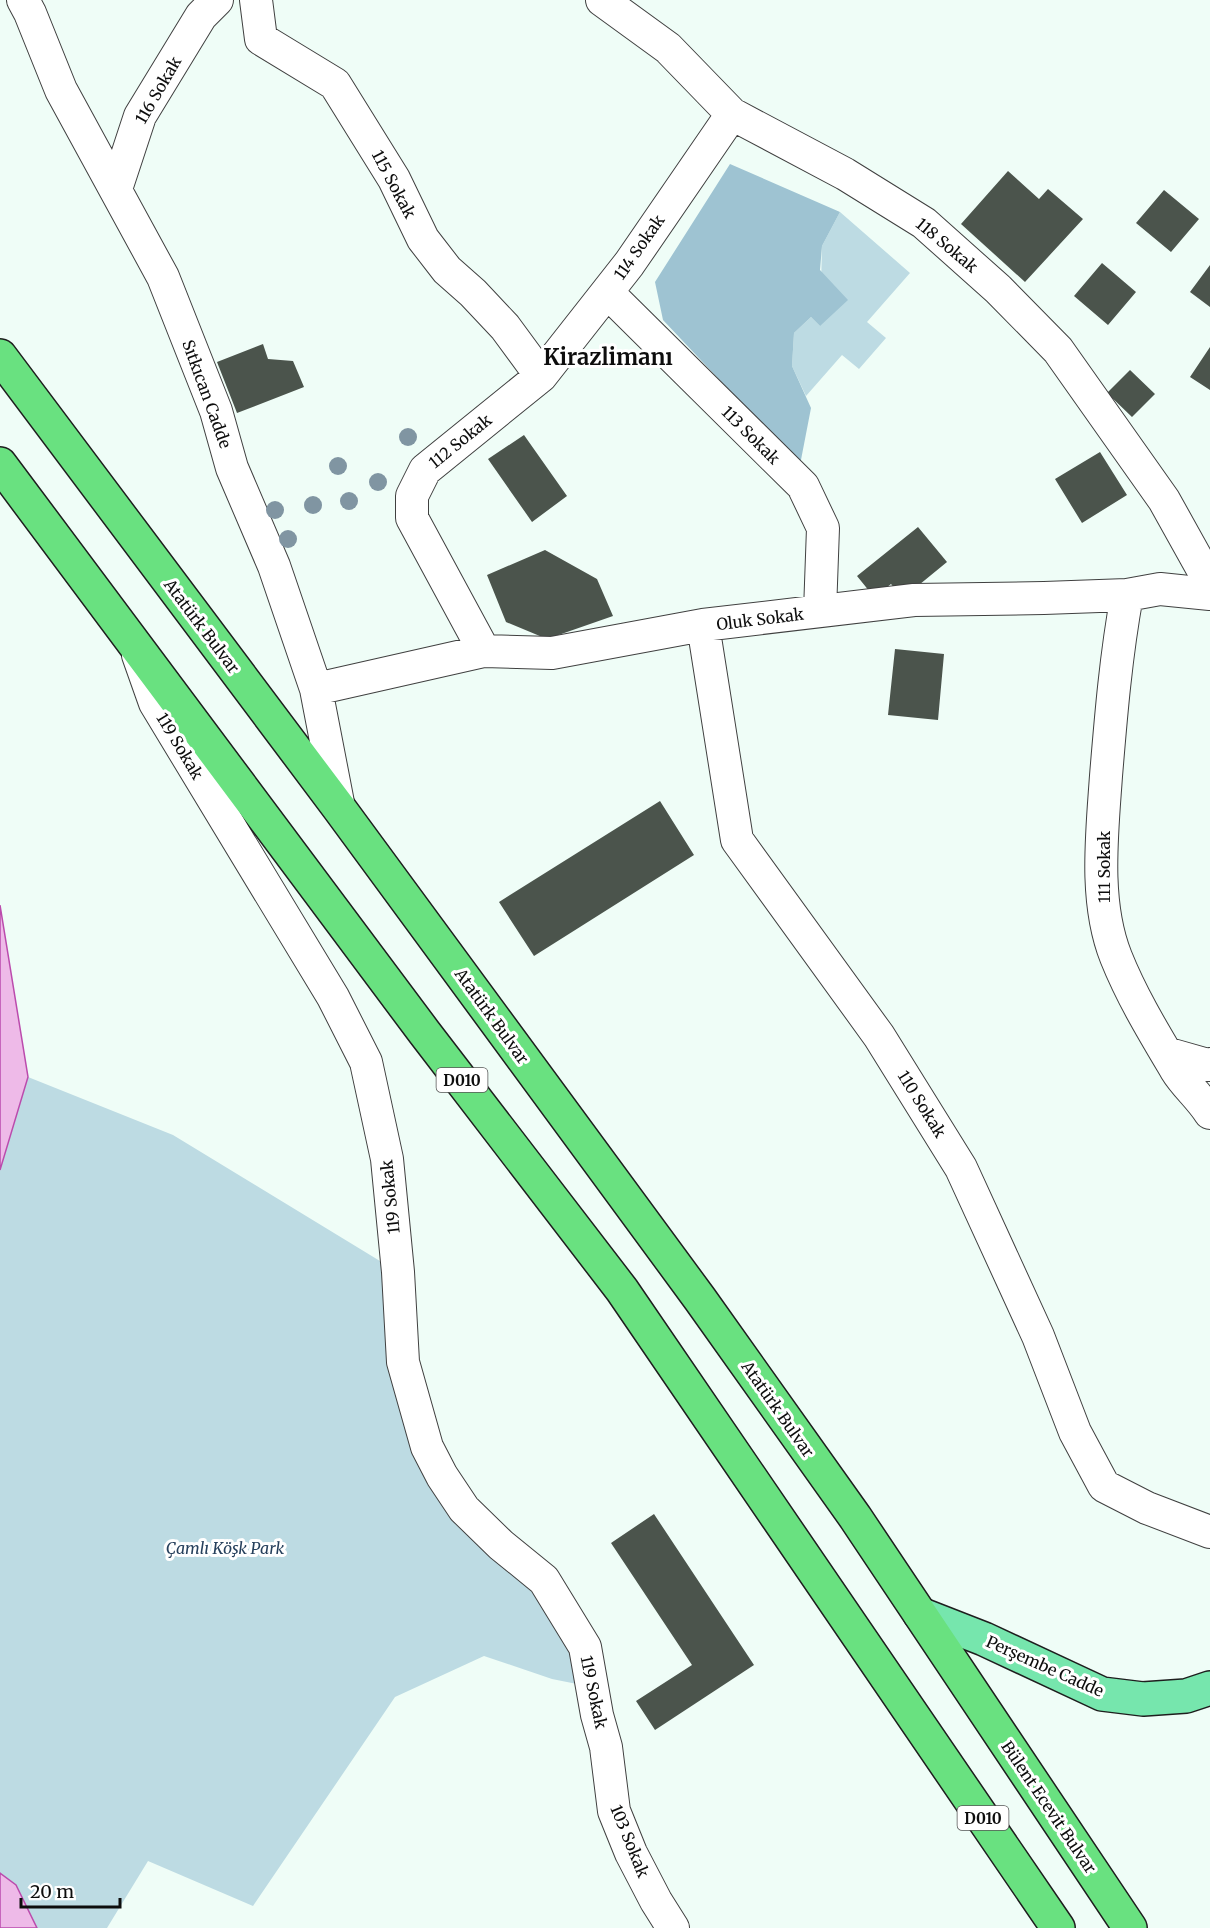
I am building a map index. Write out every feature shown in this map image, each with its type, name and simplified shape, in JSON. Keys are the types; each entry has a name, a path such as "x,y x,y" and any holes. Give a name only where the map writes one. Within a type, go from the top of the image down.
{"highway":[{"name":"Atatürk Bulvar","path":"0,356 339,808 700,1299 855,1517 969,1686"},
{"name":"D010","path":"0,464 417,1023 622,1290 793,1539 906,1709 1058,1928"},
{"name":"Bülent Ecevit Bulvar","path":"969,1686 1130,1928"}],"main road":[{"name":"Perşembe Cadde","path":"920,1614 984,1639 1102,1694 1143,1699 1186,1696 1210,1688"}],"street":[{"name":"Sıtkıcan Cadde","path":"23,0 62,90 163,277 216,411 232,468 274,566 316,689 339,808"},
{"name":"116 Sokak","path":"116,189 140,116 201,16 217,0"},
{"name":"115 Sokak","path":"256,0 261,39 335,84 394,178 423,239 447,270 473,293 505,327 541,376"},
{"name":"118 Sokak","path":"602,0 668,48 732,114 845,174 924,223 998,289 1058,350 1164,500 1203,570 1210,576"},
{"name":"114 Sokak","path":"541,376 629,264 732,114"},
{"name":"113 Sokak","path":"607,292 803,486 824,528 820,611"},
{"name":"112 Sokak","path":"484,651 412,518 412,496 425,470 541,376"},
{"name":"Oluk Sokak","path":"316,689 484,651 552,653 703,626 914,600 1126,595 1160,589 1210,594"},
{"name":"111 Sokak","path":"1126,595 1118,643 1110,733 1104,816 1102,904 1115,955 1139,1007 1169,1054 1177,1071 1210,1113"},
{"name":"110 Sokak","path":"703,626 737,840 879,1036 962,1168 1038,1336 1075,1432 1104,1486 1147,1508 1210,1532"},
{"name":"119 Sokak","path":"135,645 155,703 333,998 366,1062 387,1159 398,1272 403,1362 427,1447 442,1476 464,1509 501,1545 544,1580 571,1621 585,1647 597,1715 606,1747"},
{"path":"1169,1054 1210,1064"},
{"name":"103 Sokak","path":"606,1747 614,1810 631,1853 673,1928"}],"green space":[{"path":"840,212 910,273 867,322 886,338 859,369 842,355 806,396 792,366 794,333 811,317 820,326 822,246"},
{"name":"Çamlı Köşk Park","path":"28,1077 173,1135 398,1272 427,1447 544,1580 592,1687 552,1679 484,1656 395,1697 253,1906 148,1861 107,1928 37,1928 16,1885 0,1873 0,1170"}],"shaded area":[{"path":"730,164 840,212 822,246 820,270 848,300 820,326 811,317 794,333 792,366 811,408 800,465 663,320 655,282"},
{"path":"0,905 28,1077 0,1170"},
{"path":"0,1873 16,1885 37,1928 0,1928"}],"building":[{"path":"1008,171 1039,199 1048,189 1083,219 1025,282 961,224"},
{"path":"1164,190 1199,219 1171,252 1136,223"},
{"path":"1102,263 1136,292 1108,325 1074,296"},
{"path":"1210,265 1210,307 1190,292"},
{"path":"263,344 268,359 293,361 304,387 237,413 217,362"},
{"path":"1210,347 1210,390 1190,377"},
{"path":"1130,370 1155,394 1132,417 1107,393"},
{"path":"524,435 567,496 532,522 488,459"},
{"path":"1100,452 1127,495 1082,523 1055,479"},
{"path":"918,527 947,562 903,598 891,584 874,597 857,576"},
{"path":"545,550 597,579 613,616 547,639 506,622 487,575"},
{"path":"895,649 944,654 938,720 888,715"},
{"path":"660,801 694,855 534,956 499,902"},
{"path":"654,1514 754,1665 655,1730 636,1701 692,1665 611,1543"}],"district":[{"name":"Kirazlimanı","path":"608,357"}]}
